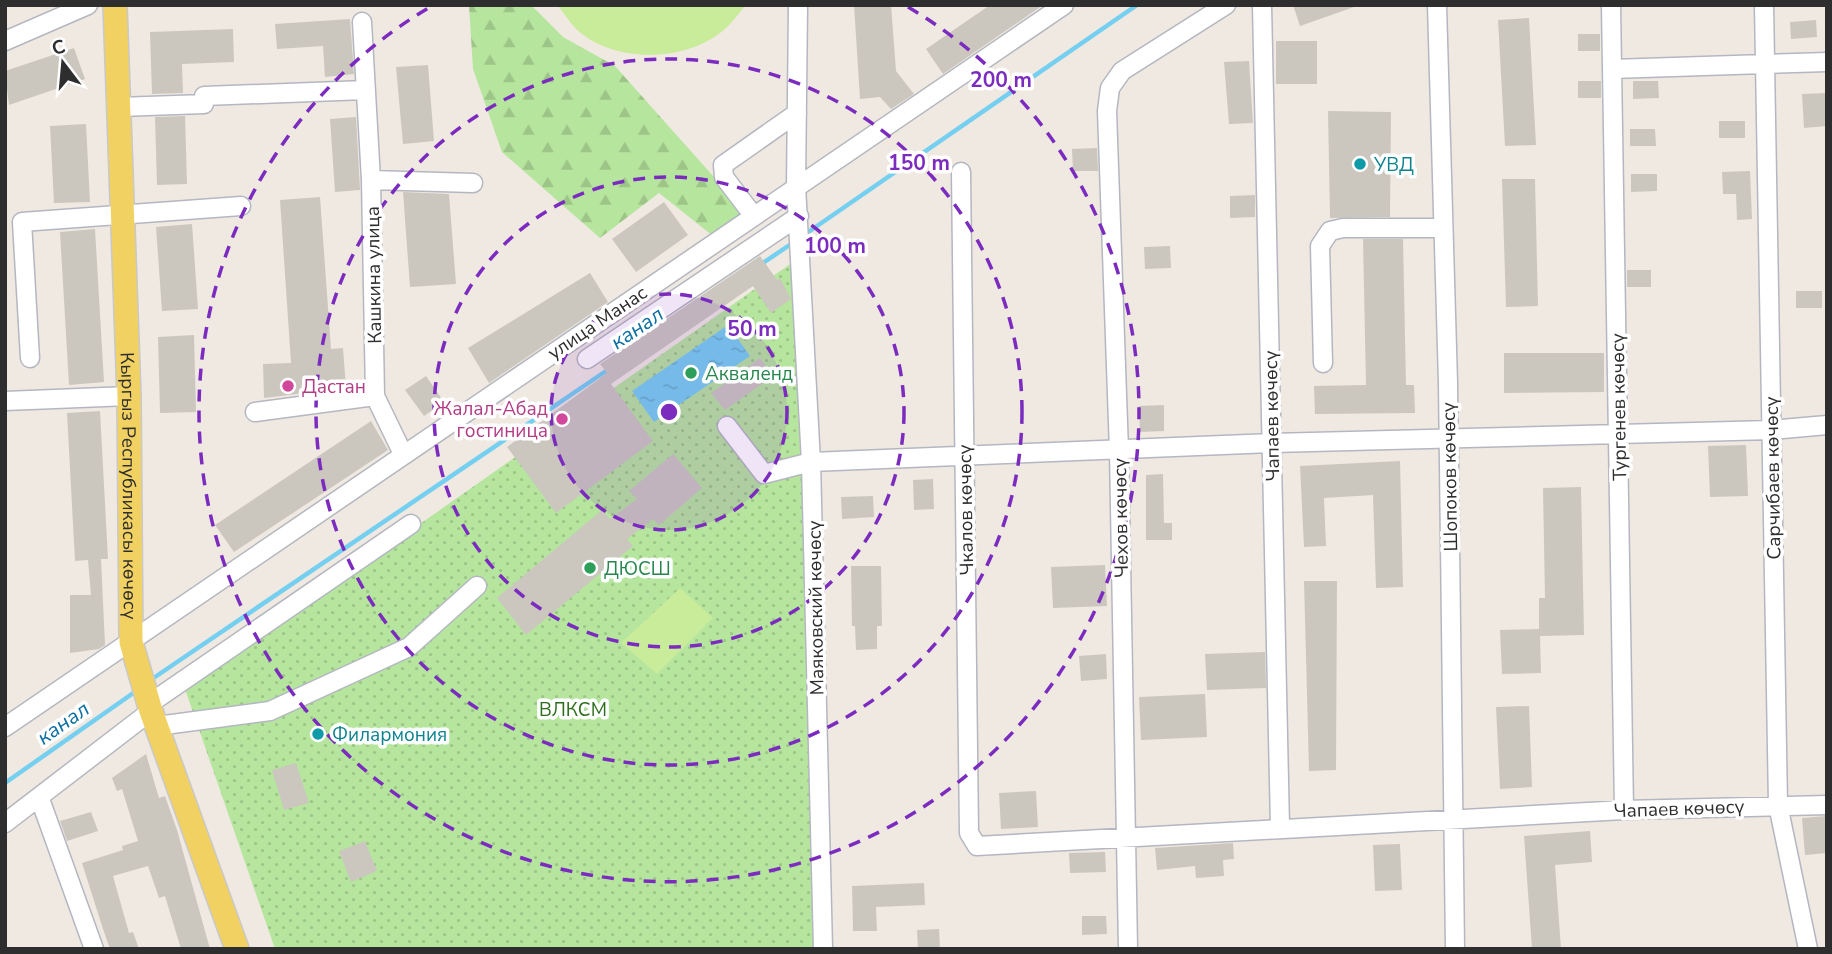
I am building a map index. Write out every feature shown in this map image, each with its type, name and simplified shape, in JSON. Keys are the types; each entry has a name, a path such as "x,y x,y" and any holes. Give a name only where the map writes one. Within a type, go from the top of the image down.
{"main road":[{"name":"Кыргыз Республикасы көчөсү","path":"115,5 129,396 131,642 152,714 237,949"}],"street":[{"path":"5,41 88,5"},
{"path":"796,186 798,5"},
{"name":"улица Манас","path":"5,727 1064,5"},
{"name":"Чехов көчөсү","path":"1128,949 1119,451 1107,111 1110,88 1122,71 1226,5"},
{"name":"Чапаев көчөсү","path":"1262,5 1280,827"},
{"name":"Шопоков көчөсү","path":"1437,5 1448,438 1455,949"},
{"name":"Тургенев көчөсү","path":"1611,5 1624,810"},
{"name":"Сарчибаев көчөсү","path":"1764,5 1778,805 1808,949"},
{"name":"Кашкина улица","path":"362,22 371,180 375,396 403,454"},
{"path":"1612,69 1827,62"},
{"path":"119,107 204,104 204,96 365,90"},
{"path":"753,215 724,177 723,165 797,113"},
{"name":"Чкалов көчөсү","path":"961,172 969,833 977,846"},
{"path":"371,180 473,183"},
{"name":"Маяковский көчөсү","path":"796,186 811,462 823,949"},
{"path":"30,358 22,222 123,217 241,206"},
{"path":"587,359 799,218"},
{"path":"1323,363 1320,246 1330,231 1343,228 1443,228"},
{"path":"5,401 129,396"},
{"path":"255,412 375,396"},
{"path":"727,426 764,474 811,462 1272,443 1771,430 1827,425"},
{"path":"5,823 411,524"},
{"path":"152,714 271,711 410,647 477,586"},
{"path":"40,799 93,949"},
{"name":"Чапаев көчөсү","path":"977,846 1125,835 1624,810 1827,805"}],"green space":[{"path":"469,5 531,5 563,37 615,66 746,213 713,236 659,193 600,238 502,152 473,69"},
{"path":"557,5 746,5 724,30 705,42 688,49 651,55 614,50 597,43 578,31"},
{"name":"ВЛКСМ","path":"796,260 811,521 815,949 275,949 185,689"},
{"path":"680,588 713,618 657,674 621,643"}],"water":[{"name":"Акваленд","path":"728,325 750,356 654,422 632,391"}],"building":[{"path":"854,5 891,5 896,71 914,94 891,109 880,97 860,99"},
{"path":"990,5 1043,5 943,74 926,49"},
{"path":"1293,5 1354,5 1354,7 1300,26"},
{"path":"1529,18 1536,145 1505,146 1498,20"},
{"path":"350,19 354,74 325,77 323,46 277,49 275,24"},
{"path":"1816,20 1817,37 1791,39 1790,22"},
{"path":"233,29 234,62 182,64 183,93 152,94 150,32"},
{"path":"1578,34 1600,34 1600,51 1578,51"},
{"path":"1276,41 1317,41 1317,84 1276,84"},
{"path":"74,48 85,79 9,105 5,71"},
{"path":"1249,61 1253,123 1229,124 1224,62"},
{"path":"428,65 434,141 403,144 396,67"},
{"path":"1578,81 1601,81 1601,98 1578,98"},
{"path":"1633,81 1658,81 1659,98 1633,99"},
{"path":"1827,93 1827,126 1804,128 1802,94"},
{"name":"УВД","path":"1328,111 1391,112 1390,217 1330,218"},
{"path":"185,116 187,184 157,185 155,117"},
{"path":"356,117 360,190 335,192 330,119"},
{"path":"1719,121 1745,121 1745,138 1719,138"},
{"path":"86,124 90,202 54,203 50,126"},
{"path":"1630,129 1655,129 1656,146 1630,146"},
{"path":"1097,148 1098,171 1073,171 1072,149"},
{"path":"1750,171 1752,219 1737,220 1736,194 1723,194 1722,172"},
{"path":"1631,174 1657,174 1657,191 1631,192"},
{"path":"1502,179 1535,179 1538,306 1506,307"},
{"path":"403,192 449,194 456,284 410,287"},
{"path":"1255,195 1255,217 1230,218 1230,196"},
{"path":"320,197 331,349 343,348 346,388 264,398 263,364 291,363 280,200"},
{"path":"664,202 688,235 636,272 612,239"},
{"path":"192,224 198,309 162,311 156,227"},
{"path":"95,229 104,382 69,385 60,232"},
{"path":"1363,239 1403,239 1406,385 1414,385 1415,413 1315,414 1314,386 1366,385"},
{"path":"1170,246 1171,268 1145,269 1144,247"},
{"path":"760,256 777,280 780,278 791,299 771,313 753,286 611,384 653,441 556,513 507,447 607,373 600,364"},
{"path":"1627,270 1651,270 1651,287 1627,287"},
{"path":"590,273 608,302 489,383 468,348"},
{"path":"1796,291 1822,291 1822,308 1796,308"},
{"path":"194,335 196,412 160,413 158,337"},
{"path":"1504,353 1604,353 1604,392 1504,393"},
{"path":"760,358 773,376 725,410 711,393"},
{"path":"426,376 444,402 424,416 405,390"},
{"path":"1164,405 1164,431 1140,432 1139,406"},
{"path":"100,411 108,559 101,559 105,645 99,649 70,653 70,595 91,595 88,560 75,561 67,413"},
{"path":"371,421 388,450 234,552 215,525"},
{"path":"1746,445 1748,496 1710,497 1708,446"},
{"path":"673,454 702,488 659,525 653,519 627,539 633,546 526,635 497,598 602,510 610,519 637,499 629,491"},
{"path":"1400,461 1403,587 1376,588 1373,495 1324,498 1326,546 1304,547 1300,466"},
{"path":"1163,474 1164,523 1172,523 1172,540 1146,540 1146,475"},
{"path":"933,479 934,509 914,510 913,480"},
{"path":"1581,487 1584,635 1540,636 1541,673 1502,674 1500,630 1539,629 1539,598 1545,598 1543,488"},
{"path":"873,496 874,517 842,519 841,497"},
{"path":"1105,565 1107,606 1053,608 1051,567"},
{"path":"851,566 881,566 882,626 877,626 877,649 856,650 855,626 852,626"},
{"path":"1304,581 1337,581 1336,770 1309,771"},
{"path":"1265,652 1266,688 1207,690 1205,654"},
{"path":"1106,654 1107,679 1081,681 1079,656"},
{"path":"1205,694 1207,737 1141,740 1139,697"},
{"path":"1529,706 1532,787 1500,789 1496,707"},
{"path":"146,754 159,798 165,796 177,830 210,949 181,949 165,896 159,898 148,866 113,876 129,933 133,932 139,949 110,949 103,929 82,863 123,850 122,846 138,841 122,789 117,791 112,778"},
{"path":"296,763 309,803 284,810 272,770"},
{"path":"1036,791 1038,827 1001,829 999,793"},
{"path":"91,812 98,831 67,841 60,821"},
{"path":"1827,816 1827,853 1805,855 1802,818"},
{"path":"1590,831 1592,862 1555,865 1561,949 1532,949 1524,836"},
{"path":"365,841 377,871 351,882 339,851"},
{"path":"1233,843 1234,859 1223,860 1224,876 1196,878 1195,866 1157,870 1155,848"},
{"path":"1400,844 1402,890 1375,891 1373,845"},
{"path":"1105,852 1106,872 1070,873 1069,853"},
{"path":"924,883 925,905 876,907 877,931 853,931 852,886"},
{"path":"1082,916 1106,916 1107,934 1082,935"},
{"path":"939,929 940,949 918,949 917,930"}],"waterway":[{"name":"канал","path":"804,235 1137,5"},
{"name":"канал","path":"760,265 794,242"},
{"name":"канал","path":"155,677 609,369"},
{"name":"канал","path":"5,783 139,689"}],"place":[{"name":"УВД","path":"1360,164"},
{"name":"Акваленд","path":"691,373"},
{"name":"Дастан","path":"288,386"},
{"name":"Жалал-Абад гостиница","path":"562,419"},
{"name":"ДЮСШ","path":"590,568"},
{"name":"Филармония","path":"318,734"}]}
